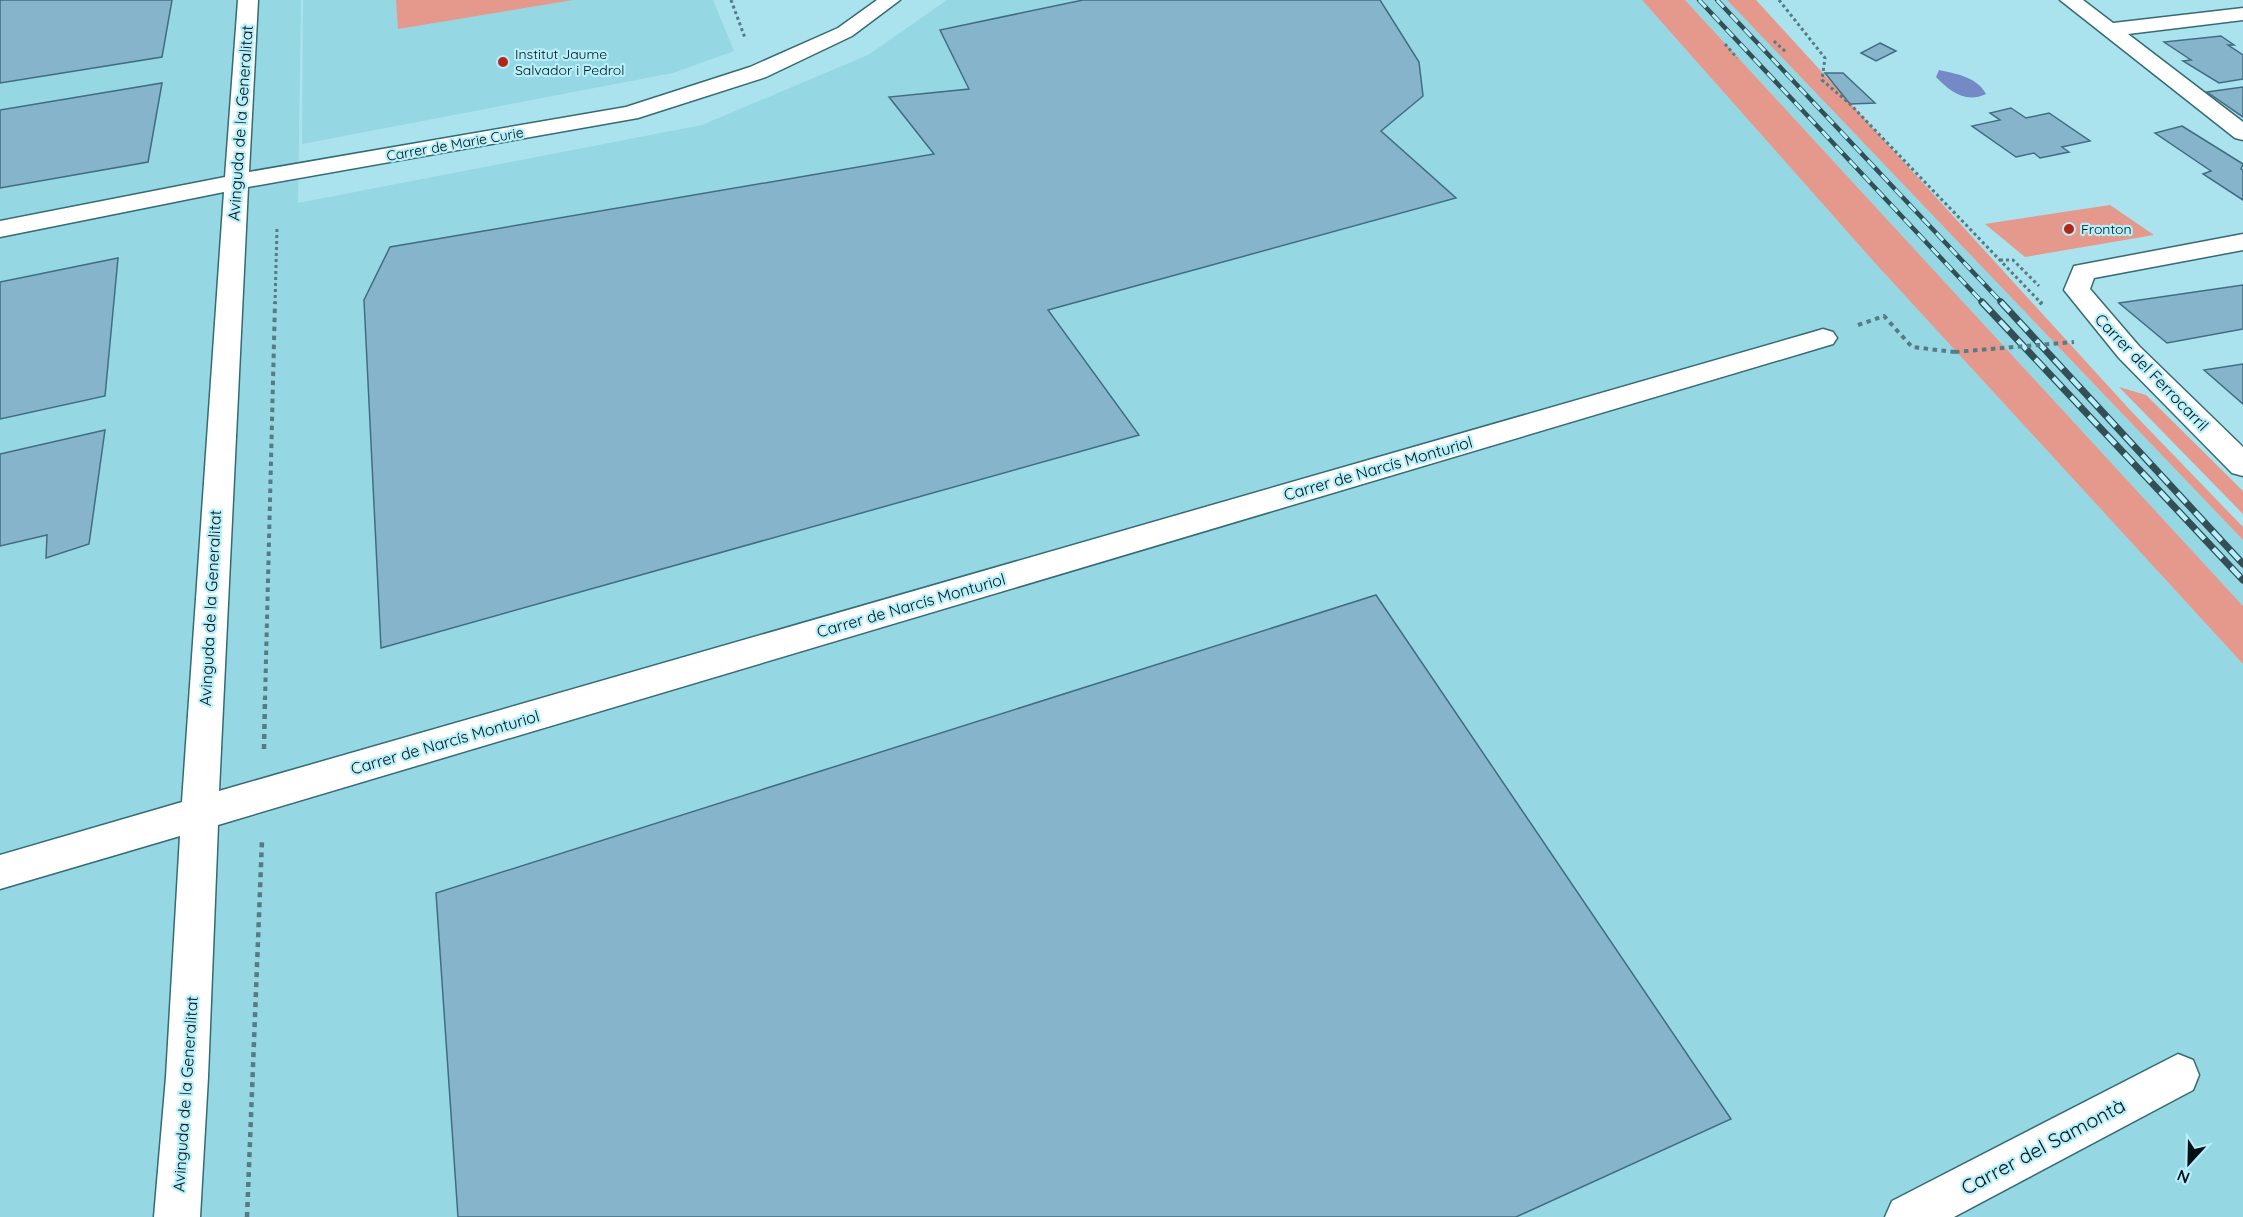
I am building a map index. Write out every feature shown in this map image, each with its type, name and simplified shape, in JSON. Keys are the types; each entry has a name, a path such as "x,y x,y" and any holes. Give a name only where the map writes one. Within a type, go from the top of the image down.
{"street":[{"name":"Avinguda de la Generalitat","path":"177,1217 189,1054 198,815 235,182 248,0"},
{"name":"Carrer de Marie Curie","path":"0,229 235,182 630,113 758,72 845,32 890,0"},
{"path":"2070,0 2243,133"},
{"path":"2110,30 2243,14"},
{"name":"Carrer del Ferrocarril","path":"2243,242 2083,272 2077,290 2129,352 2243,465"},
{"name":"Carrer de Narcís Monturiol","path":"0,872 1823,338"},
{"name":"Carrer del Samontà","path":"1908,1217 2178,1075"}],"path":[{"path":"731,0 742,31"},
{"path":"1779,0 1825,58 1822,80 1850,104 2048,312"},
{"path":"1774,41 1787,53"},
{"path":"1725,44 1737,58"},
{"path":"247,1217 263,795 278,175"},
{"path":"2000,260 2013,260"},
{"path":"1823,338 1884,316 1912,347 1955,352 2074,342"},
{"path":"2068,334 2074,342"}],"shaded area":[{"path":"0,0 301,0 298,203 702,125 868,55 947,0 1642,0 1875,263 2243,664 2243,1217 0,1217"},
{"name":"Institut Jaume Salvador i Pedrol","path":"303,0 713,0 734,51 673,73 302,144"},
{"path":"396,0 573,0 398,29"},
{"path":"1642,0 1685,0 2243,606 2243,664 1875,263"},
{"path":"1685,0 1727,0 2243,540 2243,606"},
{"path":"1727,0 1756,0 2131,411 2243,527 2243,540"},
{"path":"1939,70 1972,80 1986,94 1971,98 1958,94 1936,77"},
{"name":"Fronton","path":"2110,205 2154,235 2025,257 1985,224"},
{"path":"2119,387 2146,395 2243,491 2243,514"}],"building":[{"path":"0,0 172,0 162,57 0,83"},
{"path":"1083,0 1380,0 1419,62 1423,96 1381,131 1456,198 1048,310 1139,435 381,648 364,300 390,247 934,154 889,97 969,89 940,30"},
{"path":"2221,36 2234,45 2228,45 2243,55 2243,79 2219,83 2183,61 2191,60 2164,42"},
{"path":"1880,43 1896,51 1876,61 1861,53"},
{"path":"1825,73 1843,73 1875,103 1850,104"},
{"path":"162,83 148,162 0,188 0,110"},
{"path":"2243,87 2243,117 2207,92"},
{"path":"2011,108 2026,118 2049,113 2090,141 2062,147 2069,152 2040,158 2034,153 2016,157 1972,126 2000,120 1990,113"},
{"path":"2182,126 2243,164 2241,169 2243,170 2243,200 2203,174 2211,171 2155,133"},
{"path":"118,258 105,396 0,419 0,282"},
{"path":"2243,285 2243,329 2167,343 2119,303"},
{"path":"2243,364 2243,404 2204,370"},
{"path":"105,430 89,544 46,558 47,535 0,546 0,454"},
{"path":"1376,595 1731,1119 1516,1217 458,1217 436,893"}],"railway":[{"path":"1699,0 1984,304"},
{"path":"1717,0 2003,304"},
{"path":"1982,302 2243,580"},
{"path":"2001,302 2243,564"}],"place":[{"name":"Institut Jaume Salvador i Pedrol","path":"503,62"},
{"name":"Fronton","path":"2069,229"}]}
